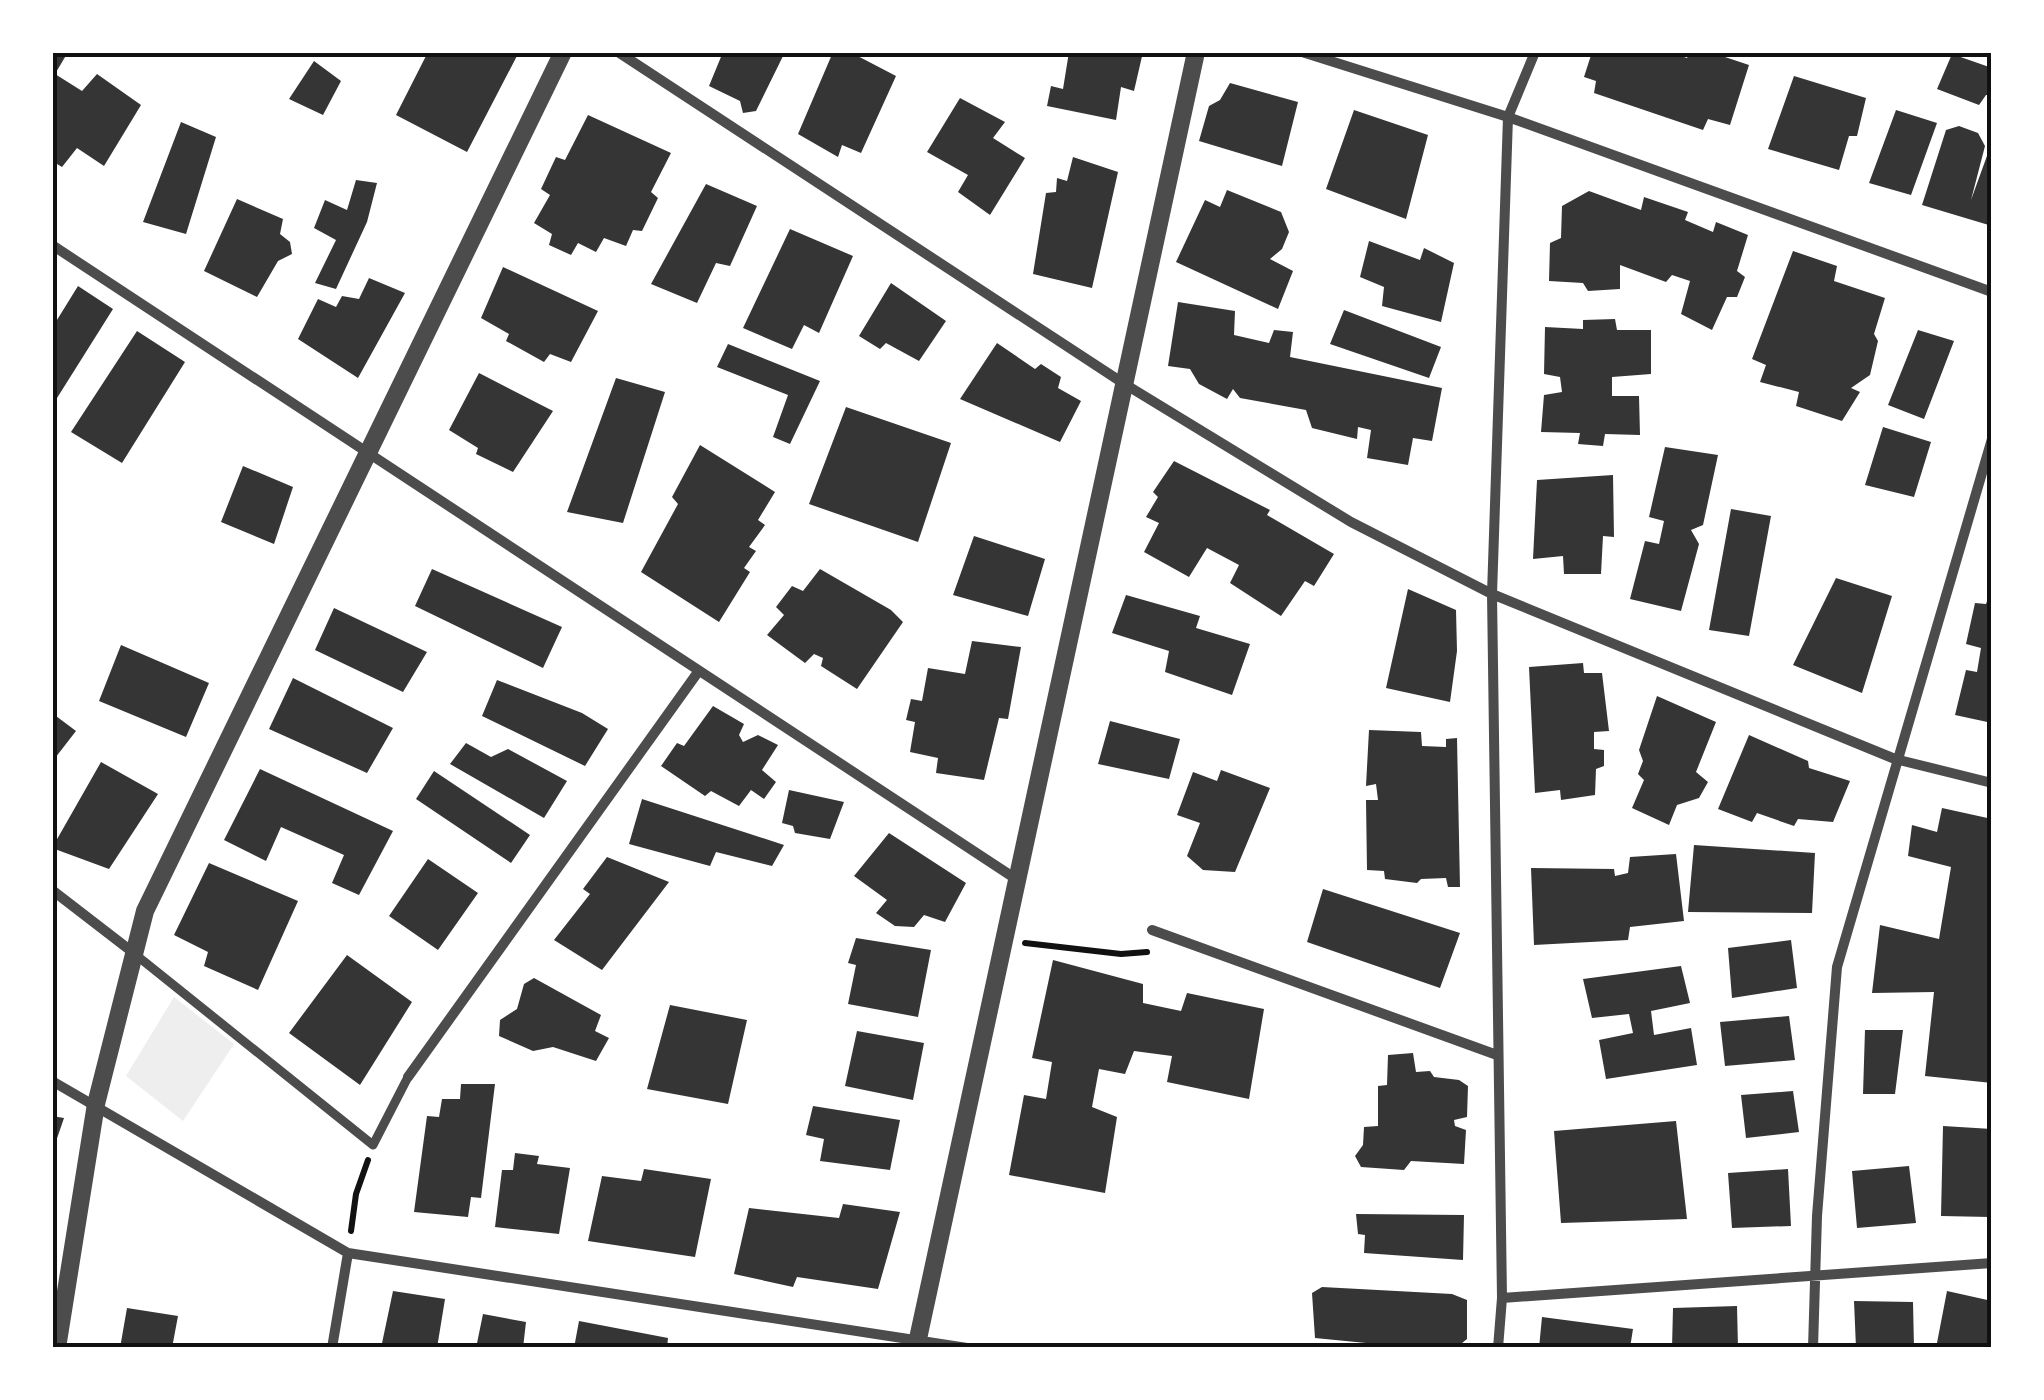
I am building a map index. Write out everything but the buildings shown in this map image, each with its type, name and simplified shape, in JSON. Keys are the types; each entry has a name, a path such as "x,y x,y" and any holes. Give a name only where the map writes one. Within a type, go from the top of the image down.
{"street":[{"path":"56,1348 96,1104 146,912 563,52"},
{"path":"618,52 1124,383 1351,522 1492,594 1896,759 1992,783"},
{"path":"917,1345 1196,52"},
{"path":"1302,52 1508,117 1992,292"},
{"path":"1498,1348 1502,1298 1492,594 1508,117 1535,52"},
{"path":"52,245 1016,878"},
{"path":"1813,1348 1837,968 1992,439"},
{"path":"52,890 373,1145 408,1076 698,672"},
{"path":"1152,930 1497,1056"},
{"path":"52,1081 348,1253 917,1345 968,1348"},
{"path":"332,1348 348,1253"},
{"path":"1502,1298 1816,1279 1992,1263"}],"path":[{"path":"1004,940 1121,954 1154,952"},
{"path":"348,1253 356,1194 373,1145"}],"shaded area":[{"path":"174,997 234,1044 183,1121 126,1076"}]}
